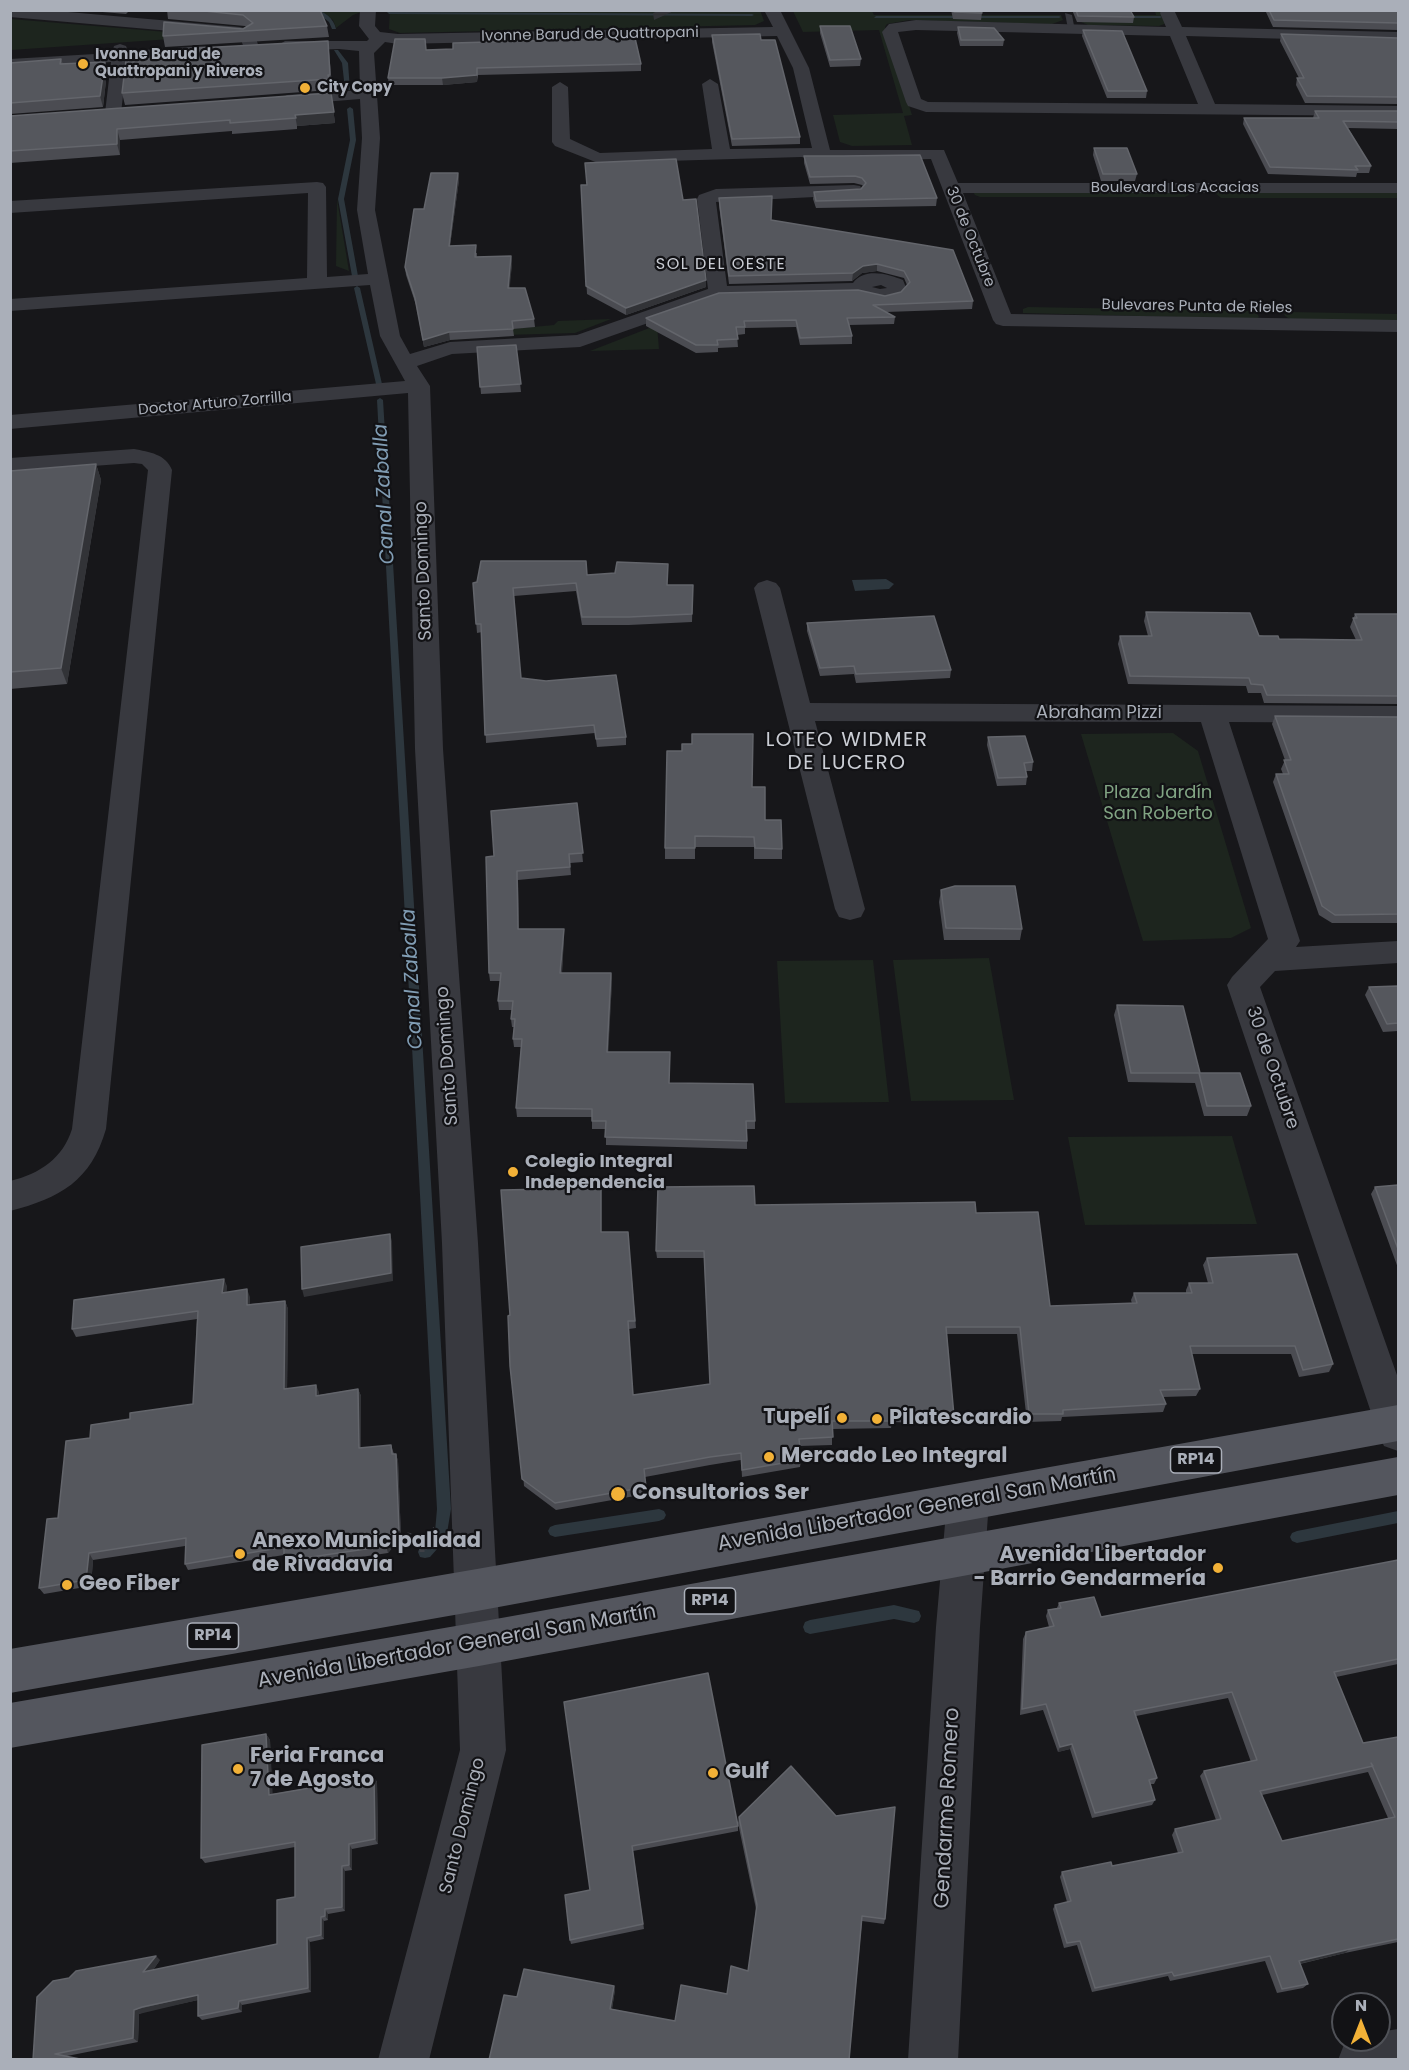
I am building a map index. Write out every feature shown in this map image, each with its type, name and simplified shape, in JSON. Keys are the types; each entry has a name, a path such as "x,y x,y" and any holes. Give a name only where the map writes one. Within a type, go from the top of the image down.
{"main road":[{"name":"Avenida Libertador General San Martín","path":"10,1671 1397,1426"},
{"name":"Avenida Libertador General San Martín","path":"10,1726 479,1644 1398,1476"}],"street":[{"path":"560,87 561,141 598,158 822,154 801,68 772,10"},
{"path":"1167,10 1208,108"},
{"path":"10,12 240,32 249,34 260,42"},
{"path":"1398,37 1176,32 1069,18 908,25 894,27 890,32 914,102 921,106 1398,111"},
{"name":"Ivonne Barud de Quattropani","path":"10,64 260,42 364,37 398,39 783,31"},
{"name":"Ivonne Barud de Quattropani","path":"10,55 229,50 260,42 364,37"},
{"name":"Santo Domingo","path":"364,37 371,138 366,210 390,336 412,374 429,749 460,1243 483,1750 403,2060"},
{"path":"113,113 120,53"},
{"path":"710,84 722,155"},
{"path":"275,100 367,93"},
{"name":"30 de Octubre","path":"822,154 842,156 938,154 1000,312"},
{"path":"11,209 317,187 317,283"},
{"name":"Boulevard Las Acacias","path":"953,195 1204,195 1398,188"},
{"path":"718,292 706,199 716,195 854,190"},
{"name":"Boulevard Las Acacias","path":"1204,195 1398,203"},
{"path":"10,305 378,279"},
{"name":"Doctor Arturo Zorrilla","path":"10,422 412,374 450,348 580,341 718,292 862,289"},
{"name":"Bulevares Punta de Rieles","path":"1000,312 1268,316 1398,310"},
{"name":"Bulevares Punta de Rieles","path":"1268,316 1398,326"},
{"path":"10,465 134,456 149,459 159,466 160,470 89,1129 84,1148 65,1173 45,1186 10,1196"},
{"path":"767,588 850,909"},
{"name":"Abraham Pizzi","path":"800,712 1398,714"},
{"name":"30 de Octubre","path":"1212,713 1284,941 1243,985 1397,1426"},
{"path":"1266,960 1398,952"},
{"name":"Gendarme Romero","path":"933,2060 968,1501"},
{"path":"1363,2060 1398,2054"}],"path":[{"path":"407,1535 422,1538 442,1524"},
{"path":"422,1538 422,1556"}],"green space":[{"path":"390,10 760,10 764,21 755,25 400,33 389,29"},
{"path":"1162,10 1167,23 1159,26 1088,25 1081,22 1080,15 1156,15 1155,11"},
{"path":"319,11 364,11 353,15 336,28 333,20"},
{"path":"793,11 872,11 874,15 1061,15 1063,20 1052,24 909,20 887,24 885,27 912,115 904,116 912,145 852,146 840,142 833,115 903,113 879,30 803,32"},
{"path":"11,19 215,36 11,50"},
{"path":"1219,191 1398,192 1398,198 1221,198 1215,193"},
{"path":"973,192 1188,193 1189,195 1185,197 980,197"},
{"path":"337,199 349,271 336,266"},
{"path":"1028,307 1249,311 1257,313 1259,317 1256,319 1023,313 1023,309"},
{"path":"1289,312 1398,314 1398,322 1293,321 1284,314"},
{"path":"611,319 575,333 505,335 441,341 447,335 554,325 558,321"},
{"path":"657,325 659,349 590,351"},
{"name":"Plaza Jardín San Roberto","path":"1173,733 1198,751 1251,928 1231,938 1143,941 1081,734"},
{"path":"989,958 1014,1100 911,1101 893,960"},
{"path":"873,960 889,1102 785,1103 777,961"},
{"path":"1232,1136 1257,1224 1085,1225 1068,1137"}],"shaded area":[{"path":"886,579 894,584 889,589 855,591 852,580"}],"building":[{"path":"195,10 320,10 327,26 163,36 164,22 243,29 253,23 243,15"},
{"path":"953,10 980,10 982,13 954,12"},
{"path":"1076,10 1130,10 1134,17 1078,16"},
{"path":"1269,10 1398,10 1398,23 1274,20"},
{"path":"820,26 850,26 861,59 830,60"},
{"path":"958,27 994,28 1004,40 961,40"},
{"path":"1083,30 1122,31 1147,91 1108,91"},
{"path":"760,34 761,40 775,40 800,137 732,139 712,35"},
{"path":"1281,34 1398,38 1398,97 1307,96 1297,78 1304,78"},
{"path":"635,38 641,64 477,68 477,75 442,78 388,78 395,39 425,39 426,50 453,49 453,43"},
{"path":"328,41 329,79 122,93 126,60 161,58 162,50"},
{"path":"61,59 60,64 105,62 100,96 10,103 10,63"},
{"path":"331,93 334,112 295,115 296,118 230,123 230,120 117,129 117,144 10,151 10,116"},
{"path":"1315,111 1398,111 1398,122 1343,121 1371,166 1355,166 1358,170 1270,167 1244,118 1319,118"},
{"path":"1094,148 1127,148 1137,174 1103,174"},
{"path":"920,155 937,198 816,201 814,192 861,189 866,183 862,178 855,176 810,177 804,156 843,156"},
{"path":"676,159 683,200 696,199 706,280 626,308 586,286 581,185 587,185 585,163"},
{"path":"431,173 458,173 449,246 476,245 475,257 511,256 508,288 525,288 534,319 512,321 513,329 449,332 423,340 415,298 405,267 414,209 424,209"},
{"path":"772,196 771,220 953,250 973,301 873,305 895,317 847,318 852,336 800,338 796,320 744,321 745,327 736,327 738,339 717,340 718,345 696,345 646,318 719,293 858,290 885,296 901,292 910,282 904,271 877,264 863,266 853,273 729,276 719,198"},
{"path":"516,345 521,384 480,387 477,347"},
{"path":"96,464 61,668 10,672 10,471"},
{"path":"481,561 586,561 587,575 615,573 617,562 668,564 667,585 693,585 692,614 629,617 582,617 576,583 513,588 521,678 546,681 616,675 626,737 596,739 594,725 485,735 481,624 476,624 473,583 477,582"},
{"path":"1146,612 1250,613 1259,636 1278,636 1279,639 1362,640 1353,618 1357,618 1355,614 1398,614 1398,696 1267,695 1263,685 1251,684 1249,678 1130,676 1120,636 1152,636"},
{"path":"934,616 951,670 856,674 854,666 820,668 807,623"},
{"path":"1275,716 1398,717 1398,914 1335,915 1322,906 1276,774 1289,774 1284,760 1291,760"},
{"path":"692,734 753,734 752,787 765,787 765,820 781,820 782,849 755,848 754,837 695,836 695,848 665,848 667,751 682,751 682,744 692,744"},
{"path":"1025,736 1033,762 1024,763 1027,777 998,778 988,737"},
{"path":"577,803 583,853 569,854 570,867 517,871 518,929 564,929 560,973 611,973 607,1052 670,1052 669,1083 753,1084 755,1121 746,1121 747,1141 605,1137 606,1121 592,1121 592,1109 516,1108 522,1039 513,1039 515,1019 511,1019 513,1001 498,1001 501,973 489,973 486,857 494,856 491,811"},
{"path":"955,886 1015,886 1022,929 946,928 941,890"},
{"path":"1398,986 1398,1023 1387,1024 1369,987"},
{"path":"1117,1005 1183,1006 1200,1073 1240,1073 1251,1106 1207,1106 1199,1073 1131,1073"},
{"path":"1398,1185 1398,1249 1375,1187"},
{"path":"754,1186 755,1205 975,1202 976,1213 1038,1212 1050,1306 1137,1303 1134,1293 1192,1293 1189,1283 1213,1283 1207,1258 1297,1254 1333,1364 1303,1370 1295,1346 1190,1346 1200,1389 1160,1390 1166,1404 1063,1410 1063,1414 1029,1414 1020,1327 946,1327 954,1416 892,1415 892,1421 832,1421 833,1437 799,1439 801,1460 742,1470 741,1453 710,1457 644,1469 646,1487 555,1503 522,1479 510,1366 508,1316 510,1315 501,1190 601,1188 601,1232 628,1232 635,1321 628,1321 633,1395 710,1384 704,1251 656,1251 658,1187"},
{"path":"390,1234 391,1273 302,1289 301,1247"},
{"path":"224,1279 222,1293 247,1289 247,1305 285,1301 284,1389 316,1385 316,1396 358,1389 359,1448 391,1445 392,1454 396,1454 399,1530 386,1546 284,1561 284,1547 185,1564 186,1538 89,1553 86,1580 39,1588 47,1519 58,1518 66,1441 90,1438 91,1425 130,1419 130,1413 193,1404 198,1311 72,1329 74,1300"},
{"path":"1398,1560 1398,1659 1334,1672 1363,1743 1398,1737 1398,1939 1299,1961 1308,1984 1282,1989 1270,1956 1174,1976 1172,1972 1095,1988 1080,1941 1067,1943 1055,1905 1071,1901 1062,1872 1111,1862 1112,1866 1183,1852 1175,1829 1221,1819 1204,1771 1257,1760 1232,1692 1134,1711 1157,1778 1149,1780 1155,1800 1095,1813 1072,1744 1060,1747 1046,1704 1022,1709 1026,1632 1054,1626 1048,1610 1061,1608 1059,1603 1094,1597 1101,1617","holes":["1372,1766 1395,1817 1282,1841 1260,1791"]},
{"path":"708,1673 738,1826 632,1846 643,1924 570,1940 565,1895 590,1890 564,1702"},
{"path":"266,1734 269,1795 374,1777 375,1839 349,1844 349,1865 342,1866 342,1907 325,1909 325,1916 321,1917 321,1935 307,1938 308,1988 239,2001 238,2008 198,2016 198,1995 142,2007 134,2010 133,2038 55,2054 85,2060 33,2060 37,1997 53,1981 69,1978 76,1971 156,1956 143,1972 277,1944 277,1900 295,1897 295,1842 201,1858 202,1745"},
{"path":"791,1766 836,1816 895,1807 885,1919 862,1916 849,2060 489,2060 504,1995 517,1997 524,1969 614,1986 610,2009 675,2021 681,1985 727,1994 731,1966 748,1971 757,1905 739,1817"}],"waterway":[{"name":"Canal Zaballa","path":"316,10 331,21 334,28"},
{"name":"Canal Zaballa","path":"389,13 752,15"},
{"name":"Canal Zaballa","path":"876,17 1059,17"},
{"name":"Canal Zaballa","path":"1120,17 1160,17"},
{"name":"Canal Zaballa","path":"336,51 345,63 348,89"},
{"name":"Canal Zaballa","path":"350,109 353,140 341,199 355,276"},
{"name":"Canal Zaballa","path":"357,288 379,384"},
{"name":"Canal Zaballa","path":"380,400 444,1509 441,1535 425,1552"},
{"path":"555,1531 659,1515"},
{"path":"1297,1537 1398,1517"},
{"path":"810,1627 894,1612 914,1616"}],"place":[{"name":"Ivonne Barud de Quattropani y Riveros","path":"83,64"},
{"name":"City Copy","path":"305,88"},
{"name":"Colegio Integral Independencia","path":"513,1172"},
{"name":"Tupelí","path":"842,1418"},
{"name":"Pilatescardio","path":"877,1419"},
{"name":"Mercado Leo Integral","path":"769,1457"},
{"name":"Consultorios Ser","path":"618,1494"},
{"name":"Anexo Municipalidad de Rivadavia","path":"240,1554"},
{"name":"Avenida Libertador - Barrio Gendarmería","path":"1218,1568"},
{"name":"Geo Fiber","path":"67,1585"},
{"name":"Feria Franca 7 de Agosto","path":"238,1769"},
{"name":"Gulf","path":"713,1773"}],"district":[{"name":"SOL DEL OESTE","path":"721,265"},
{"name":"LOTEO WIDMER DE LUCERO","path":"847,752"}]}
